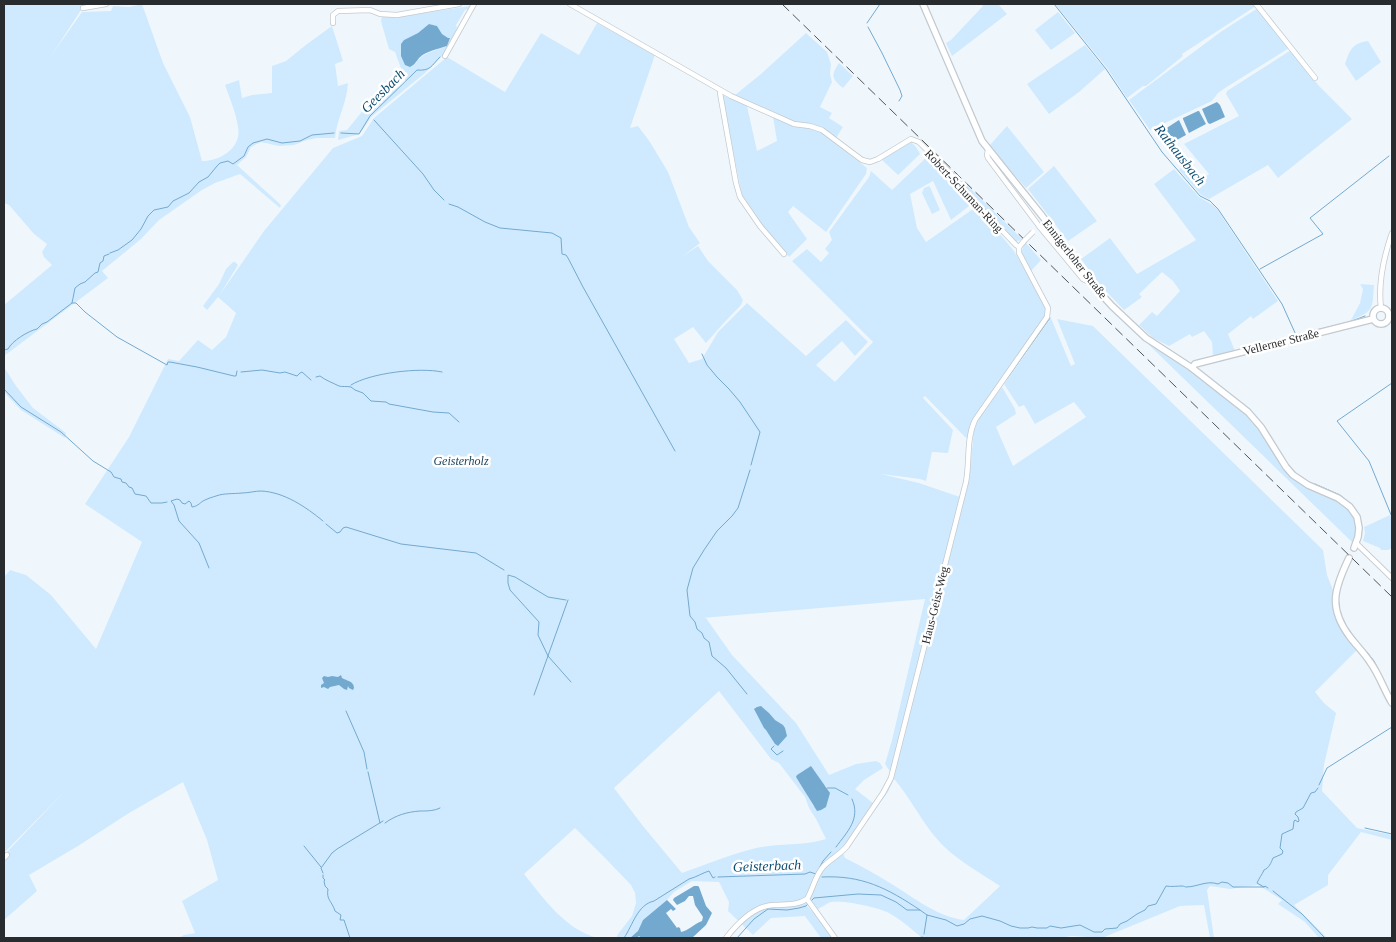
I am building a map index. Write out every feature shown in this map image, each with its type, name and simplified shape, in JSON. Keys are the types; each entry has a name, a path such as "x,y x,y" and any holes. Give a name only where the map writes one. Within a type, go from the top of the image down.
{"main road":[{"name":"Ennigerloher Straße","path":"923,4 978,134 988,150 1043,217 1090,282 1138,332 1192,368 1244,408 1254,418 1293,475 1308,485 1338,498 1350,507 1357,517 1359,528 1355,545"},
{"path":"1381,308 1391,314 1382,325 1376,323 1373,318 1374,311 1381,308"},
{"name":"Vellerner Straße","path":"1192,368 1195,364 1373,318"},
{"path":"1348,558 1337,586 1335,603 1337,610 1344,628 1371,663 1392,703"}],"street":[{"path":"83,8 106,4"},
{"path":"333,23 333,15 338,11 370,10 380,14 396,15 459,4"},
{"path":"445,56 474,4"},
{"name":"Robert-Schuman-Ring","path":"570,4 721,91 794,124 822,130 862,160 870,162 878,159 911,139 919,142 952,174 990,218 1019,247"},
{"path":"1256,4 1315,78"},
{"path":"721,91 740,197 760,226 784,254"},
{"path":"988,150 988,158 1038,226 1083,279 1090,282"},
{"path":"1019,247 1038,226"},
{"path":"1381,308 1382,271 1392,233"},
{"name":"Haus-Geist-Weg","path":"809,901 819,873 826,864 847,846 891,778 966,482 969,441 972,428 975,420 1047,317 1048,308 1019,253 1019,247"},
{"path":"1355,545 1392,578"},
{"path":"726,938 742,921 759,909 768,906 794,905 809,901 835,938"}],"green space":[{"path":"4,4 85,4 51,56 82,12 111,11 113,6 129,7 142,4 163,63 190,117 202,161 222,156 237,141 237,122 225,85 239,80 242,98 272,93 272,66 286,61 332,26 343,61 335,64 338,86 348,83 335,138 317,138 294,145 279,146 261,142 251,147 246,157 237,165 281,205 280,208 240,174 215,183 159,220 141,239 102,271 108,278 4,356 4,305 52,265 42,252 47,244 34,234 9,205 4,203"},
{"path":"981,4 998,4 1007,14 952,56 946,43 983,6"},
{"path":"1055,4 1254,4 1256,6 1182,54 1183,56 1146,86 1143,86 1127,98 1107,68"},
{"path":"470,6 465,10 456,25 457,28 443,55 425,73 371,117 361,132 338,140 339,131 347,130 365,108 380,98 389,95 406,82 395,52 389,49 381,20 382,16 397,17","holes":["429,24 437,26 448,39 447,46 425,54 415,64 404,40 418,33"]},
{"path":"1258,8 1289,48 1225,88 1212,101 1150,130 1129,100 1222,31"},
{"path":"1058,12 1075,33 1051,50 1035,30"},
{"name":"Geisterholz","path":"597,23 655,55 630,128 638,126 650,142 668,172 689,227 700,243 682,257 698,246 708,261 737,290 743,300 741,305 706,343 693,327 674,339 689,363 702,359 718,332 747,303 806,356 846,320 868,342 855,356 842,341 816,365 835,382 873,342 792,261 807,249 821,262 829,253 825,249 832,240 829,232 869,177 871,171 892,190 929,155 973,203 951,220 933,181 910,194 917,228 926,242 973,209 978,208 1014,251 1046,308 1047,314 973,418 967,438 925,396 923,398 953,430 948,453 932,452 926,481 881,474 919,483 960,497 891,773 885,764 925,599 702,618 706,618 732,655 796,723 829,775 856,764 876,761 880,763 883,768 864,780 855,789 873,803 887,784 894,778 964,496 970,470 974,430 978,420 1002,387 1016,414 996,427 1013,466 1086,417 1074,402 1035,424 1024,405 1019,407 1004,384 1051,318 1071,366 1075,364 1057,319 1093,326 1323,550 1327,575 1333,590 1333,603 1357,650 1315,692 1336,713 1324,765 1322,791 1357,828 1392,835 1392,840 1361,832 1328,875 1328,885 1294,905 1327,938 1319,938 1305,922 1278,904 1282,900 1258,885 1230,889 1210,886 1207,890 1214,938 1210,938 1204,905 1180,906 1102,938 1072,936 1058,938 920,938 901,921 877,908 837,902 829,903 818,909 809,897 807,906 820,920 832,938 821,938 805,916 771,918 753,935 728,911 729,902 719,882 692,881 674,892 643,920 638,931 630,938 616,938 632,916 636,903 635,893 631,885 575,828 524,874 566,921 586,934 598,938 178,938 195,933 182,901 218,880 207,840 183,782 29,875 37,891 4,920 4,855 66,790 5,852 4,577 10,570 26,575 51,595 96,649 142,542 85,504 129,437 168,359 179,361 198,340 212,350 226,337 236,313 218,297 207,310 203,306 219,284 226,269 233,262 238,265 219,296 264,231 333,148 362,136 374,118 447,57 505,92 541,33 579,55","holes":["719,691 771,759 779,763 805,797 826,839 809,843 756,848 682,873 614,788","810,767 828,788 813,806 797,775","894,779 943,846 1000,886 964,920 935,911 879,876 845,858 843,853 888,792"]},
{"path":"806,33 827,52 831,64 830,74 832,82 820,107 832,113 829,118 843,127 836,138 822,128 794,123 735,95"},
{"path":"1368,41 1381,62 1356,81 1345,64 1348,55 1355,45"},
{"path":"1085,45 1105,69 1079,92 1049,114 1027,84"},
{"path":"1291,50 1319,86 1352,119 1278,178 1268,165 1209,199 1201,195 1179,170 1186,162 1201,180 1209,174 1184,144 1239,116 1226,94 1227,91"},
{"path":"839,63 853,76 843,88 836,82 833,74"},
{"path":"722,95 747,106 757,151 777,141 773,117 794,126 810,128 821,132 867,168 866,174 826,232 793,206 788,212 807,239 789,257 761,224 742,196"},
{"path":"1007,126 1044,172 1026,188 989,146"},
{"path":"911,142 920,154 898,175 881,159"},
{"path":"1054,166 1097,221 1068,241 1028,189"},
{"path":"1174,169 1199,197 1217,209 1278,301 1253,319 1251,316 1228,334 1235,351 1213,357 1212,342 1204,331 1192,337 1190,334 1169,346 1153,338 1139,325 1152,312 1157,316 1180,291 1173,281 1162,272 1139,294 1142,297 1124,310 1100,285 1081,259 1110,238 1137,274 1196,240 1154,184"},
{"path":"963,181 1022,239 1014,241 961,182"},
{"path":"929,186 940,210 932,214 922,193 924,188"},
{"path":"1026,243 1041,260 1031,271 1022,253"},
{"path":"1360,284 1374,285 1371,308 1364,314 1351,320 1360,303 1363,289"},
{"path":"1148,344 1175,359 1244,411 1260,429 1280,462 1307,487 1336,500 1349,509 1355,518 1357,528 1353,543"},
{"path":"4,367 33,408 66,433 65,438 21,410 4,392"},
{"path":"1390,515 1392,520 1392,548 1381,550 1363,541 1364,527"}],"water":[{"path":"429,24 437,26 442,34 450,38 447,46 432,50 419,58 410,67 405,65 401,56 401,44 404,40 418,33"},
{"path":"1217,102 1225,117 1210,124 1202,109"},
{"path":"1198,111 1206,124 1189,133 1183,118"},
{"path":"1179,120 1186,135 1175,141 1165,129"},
{"path":"341,675 342,678 353,684 353,690 348,686 347,690 344,689 339,685 328,689 321,688 321,685 324,683 322,678 324,676 338,677"},
{"path":"761,706 785,728 787,736 778,746 764,728 754,709"},
{"path":"811,766 830,793 826,807 817,811 796,777"},
{"path":"694,886 699,887 706,906 712,913 706,925 692,938 641,938 639,936 637,938 630,938 638,931 643,920 667,900 676,909 673,911 671,909 666,913 677,928 680,928 681,932 702,921 703,917 695,905 693,896 689,896 685,901 677,905 673,900"}],"waterway":[{"path":"867,23 880,4"},
{"name":"Rathausbach","path":"1054,4 1106,69 1162,152 1200,196 1210,201 1218,209 1282,304 1296,335 1349,322 1365,316"},
{"path":"868,27 900,90 902,96 899,101"},
{"name":"Geesbach","path":"341,133 359,134 370,116 417,70 428,69 440,57"},
{"path":"374,120 444,200"},
{"name":"Geesbach","path":"110,253 132,240 154,210 168,207 173,201 189,193 199,182 208,177 220,163 228,161 233,164 244,156 248,147 253,143 267,139 282,143 300,141 312,135 334,133"},
{"path":"1260,269 1323,234 1310,218 1389,156"},
{"path":"449,204 500,228 552,233 561,238 562,254 568,258 675,451"},
{"name":"Geesbach","path":"4,350 72,303 75,288 98,272 104,256 109,254"},
{"path":"72,303 76,303 117,337 167,365 170,362 234,376 236,376 237,371"},
{"path":"1006,380 1050,318"},
{"path":"702,354 707,365 740,402 760,432 751,465"},
{"path":"241,372 262,370 285,372 297,376 302,372 311,380"},
{"path":"351,385 370,377 395,372 421,370 442,372"},
{"path":"316,377 320,376 339,386 351,387 363,393 371,401 449,413 459,422"},
{"path":"1392,383 1337,421 1369,461 1392,517"},
{"path":"4,389 21,407 61,432 93,461 132,488 135,494 146,496 151,503 167,502"},
{"path":"747,694 726,668 712,656 709,642 697,629 695,622 690,616 687,590 693,568 704,550 717,531 738,508 750,470"},
{"path":"1315,484 1340,495 1353,506"},
{"path":"209,568 199,543 179,521 171,501 177,499 185,504 189,501 192,507 222,494 270,492 294,501 323,521"},
{"path":"326,524 337,533 346,527 401,544 476,553 504,570"},
{"path":"566,600 548,597 515,577 508,575 510,590 539,622 538,635 548,656 571,682"},
{"path":"534,695 568,600"},
{"path":"1367,652 1380,673"},
{"path":"346,711 364,752 367,769"},
{"path":"1319,785 1327,768 1392,727"},
{"path":"774,746 771,749 777,755 783,751"},
{"path":"368,772 380,823"},
{"path":"827,788 835,788 848,795"},
{"path":"1264,887 1257,883 1273,858 1282,854 1283,851 1280,848 1282,834 1293,829 1294,821 1299,821 1295,814 1296,812 1303,808 1311,793 1315,792 1318,788"},
{"path":"836,847 852,825 855,813 852,799"},
{"path":"385,823 406,813 440,808"},
{"path":"323,873 321,868 332,853 383,821"},
{"path":"1365,828 1392,834"},
{"path":"304,846 321,867"},
{"name":"Geisterbach","path":"718,877 805,874 810,872 816,874 823,861 831,852"},
{"name":"Geisterbach","path":"624,938 639,911 648,903 689,879 706,872 709,871 713,878 715,877"},
{"path":"323,875 329,898 335,911 341,915 340,920 344,920 350,938"},
{"name":"Geisterbach","path":"822,877 850,878 874,884 920,910"},
{"name":"Geisterbach","path":"737,938 754,919 768,909 787,910 799,908 806,906 814,898 858,894 881,895 907,910 920,910 927,915 946,920 957,926 964,924 970,919 982,916 1020,928 1047,928 1050,926 1061,928 1080,925 1094,932 1102,932 1105,929 1117,928 1120,924 1145,910 1148,906 1156,904 1166,886 1190,887 1222,882 1228,883 1233,887 1265,886 1268,888"},
{"name":"Geisterbach","path":"1273,891 1302,914 1325,938"},
{"path":"924,934 927,915"}],"railway":[{"path":"782,4 1392,597"}]}
